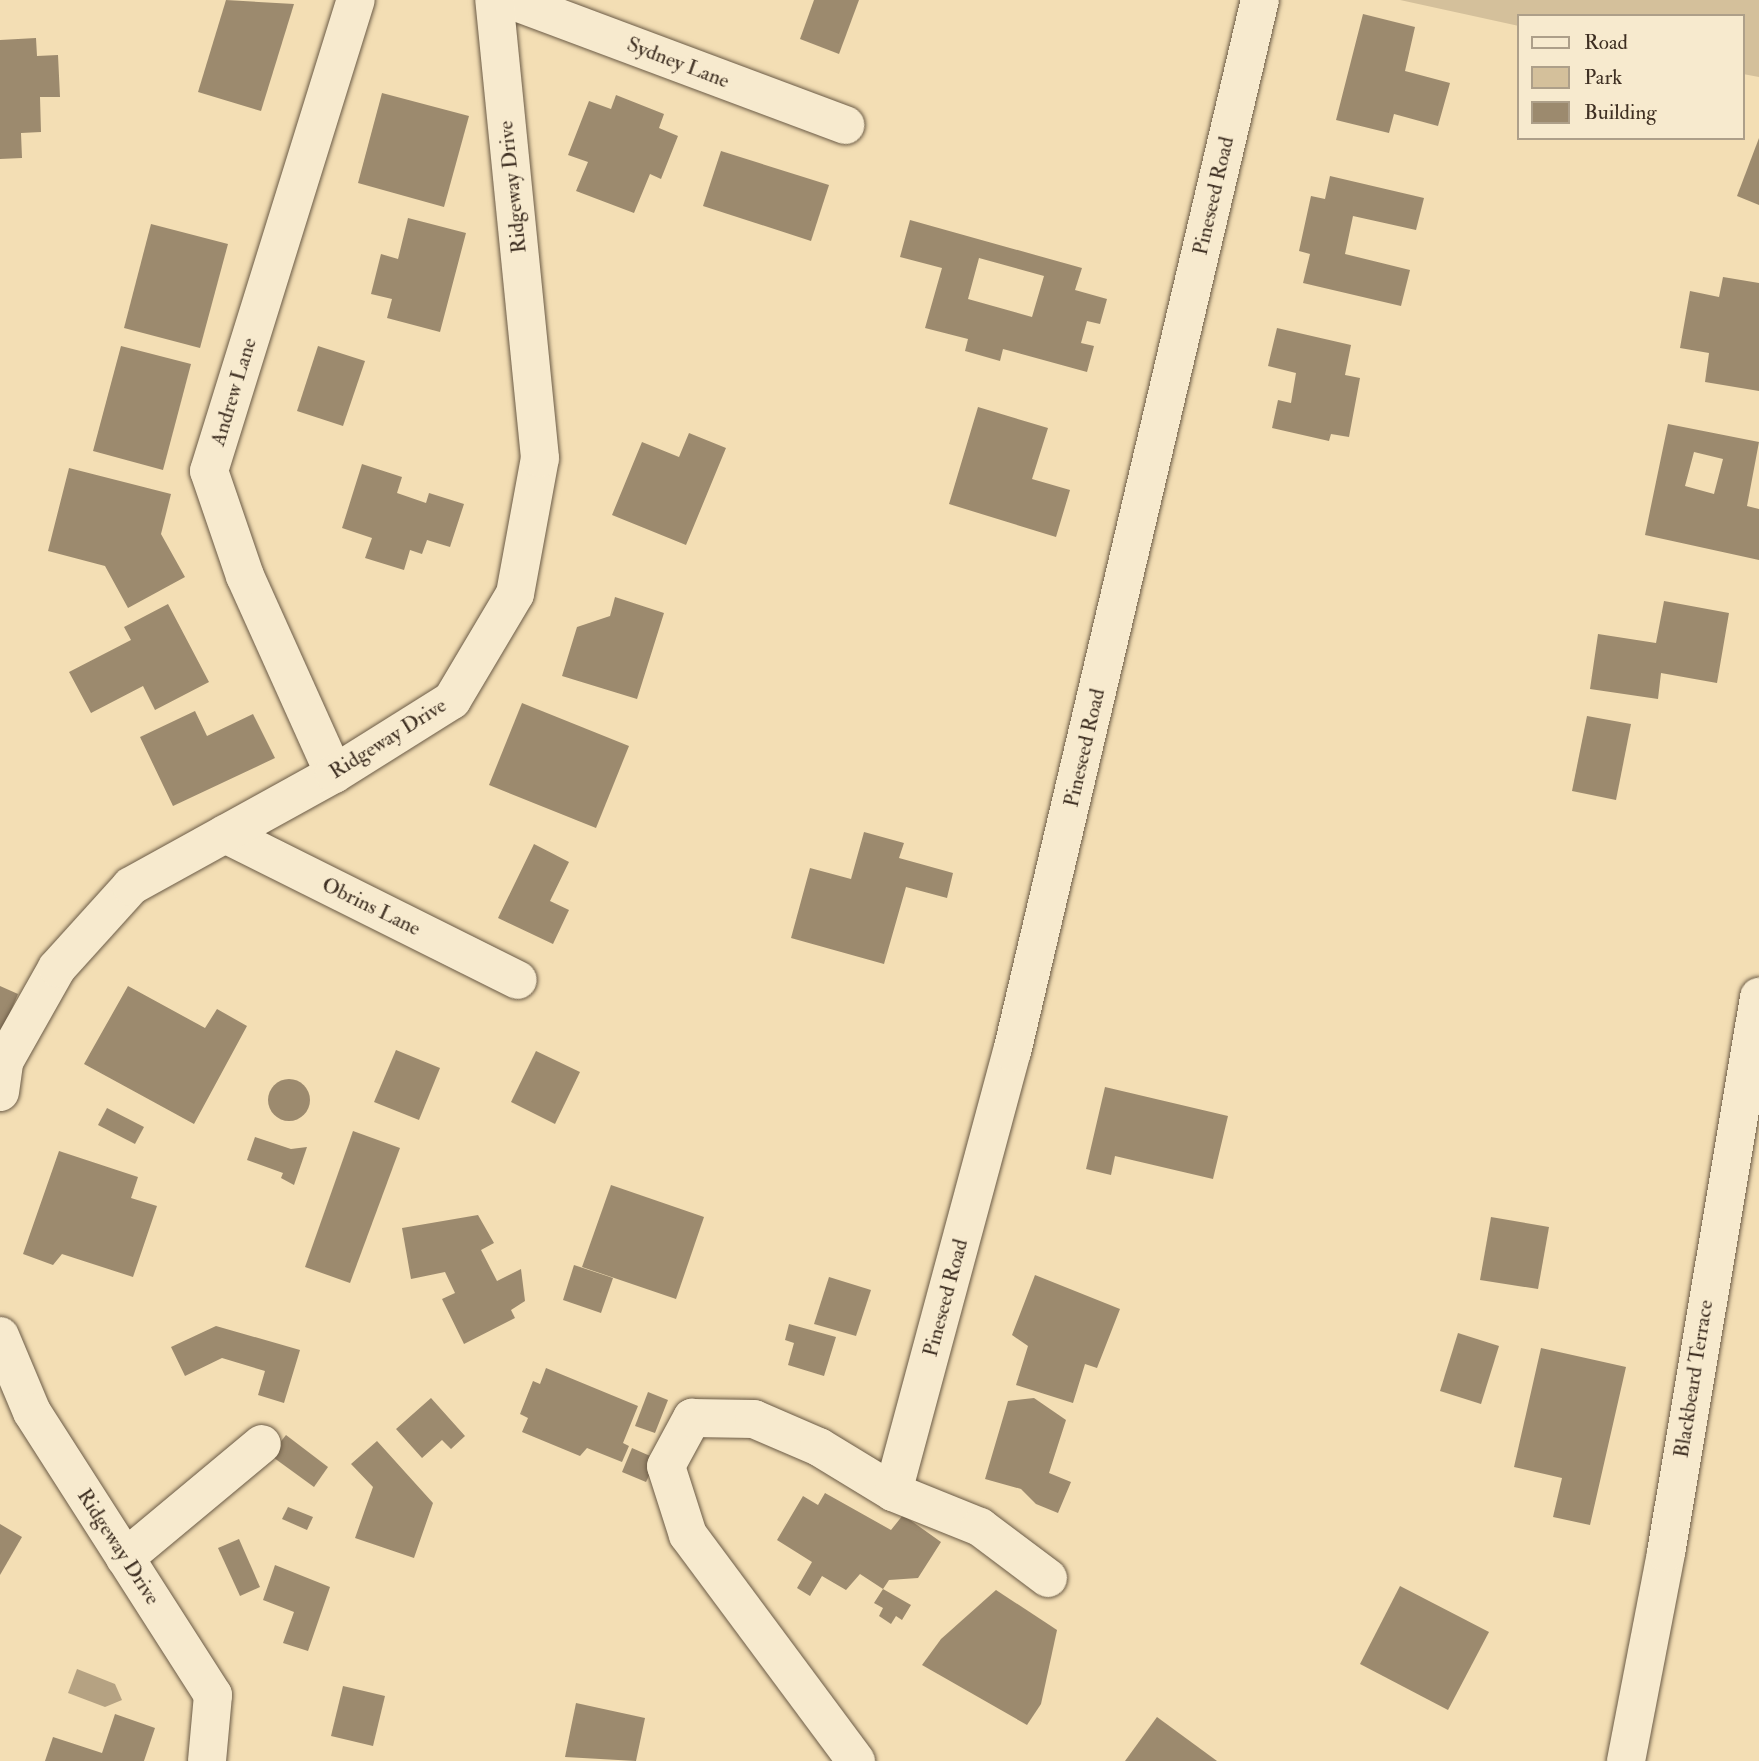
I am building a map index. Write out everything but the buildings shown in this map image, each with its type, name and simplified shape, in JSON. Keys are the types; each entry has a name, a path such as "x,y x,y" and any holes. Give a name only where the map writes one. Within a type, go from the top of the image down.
{"street":[{"name":"Andrew Lane","path":"334,774 245,576 209,471 356,0"},
{"name":"Ridgeway Drive","path":"0,1092 4,1062 57,968 131,886 334,774 452,700 515,594 540,458 494,0"},
{"name":"Sydney Lane","path":"511,0 845,125"},
{"name":"Pineseed Road","path":"893,1492 1016,1039 1260,0"},
{"name":"Obrins Lane","path":"225,834 518,980"},
{"name":"Blackbeard Terrace","path":"1626,1761 1667,1553 1759,997"},
{"name":"Ridgeway Drive","path":"0,1336 32,1412 213,1695 207,1761"},
{"path":"856,1761 688,1535 666,1466 692,1418 754,1419 819,1447 893,1492 980,1527 1048,1578"},
{"path":"125,1558 262,1444"}],"green space":[{"path":"1400,0 1759,0 1759,77 1745,74 1745,14 1518,14 1518,26"}],"shaded area":[{"path":"77,1669 115,1684 122,1700 105,1707 68,1693"}]}
